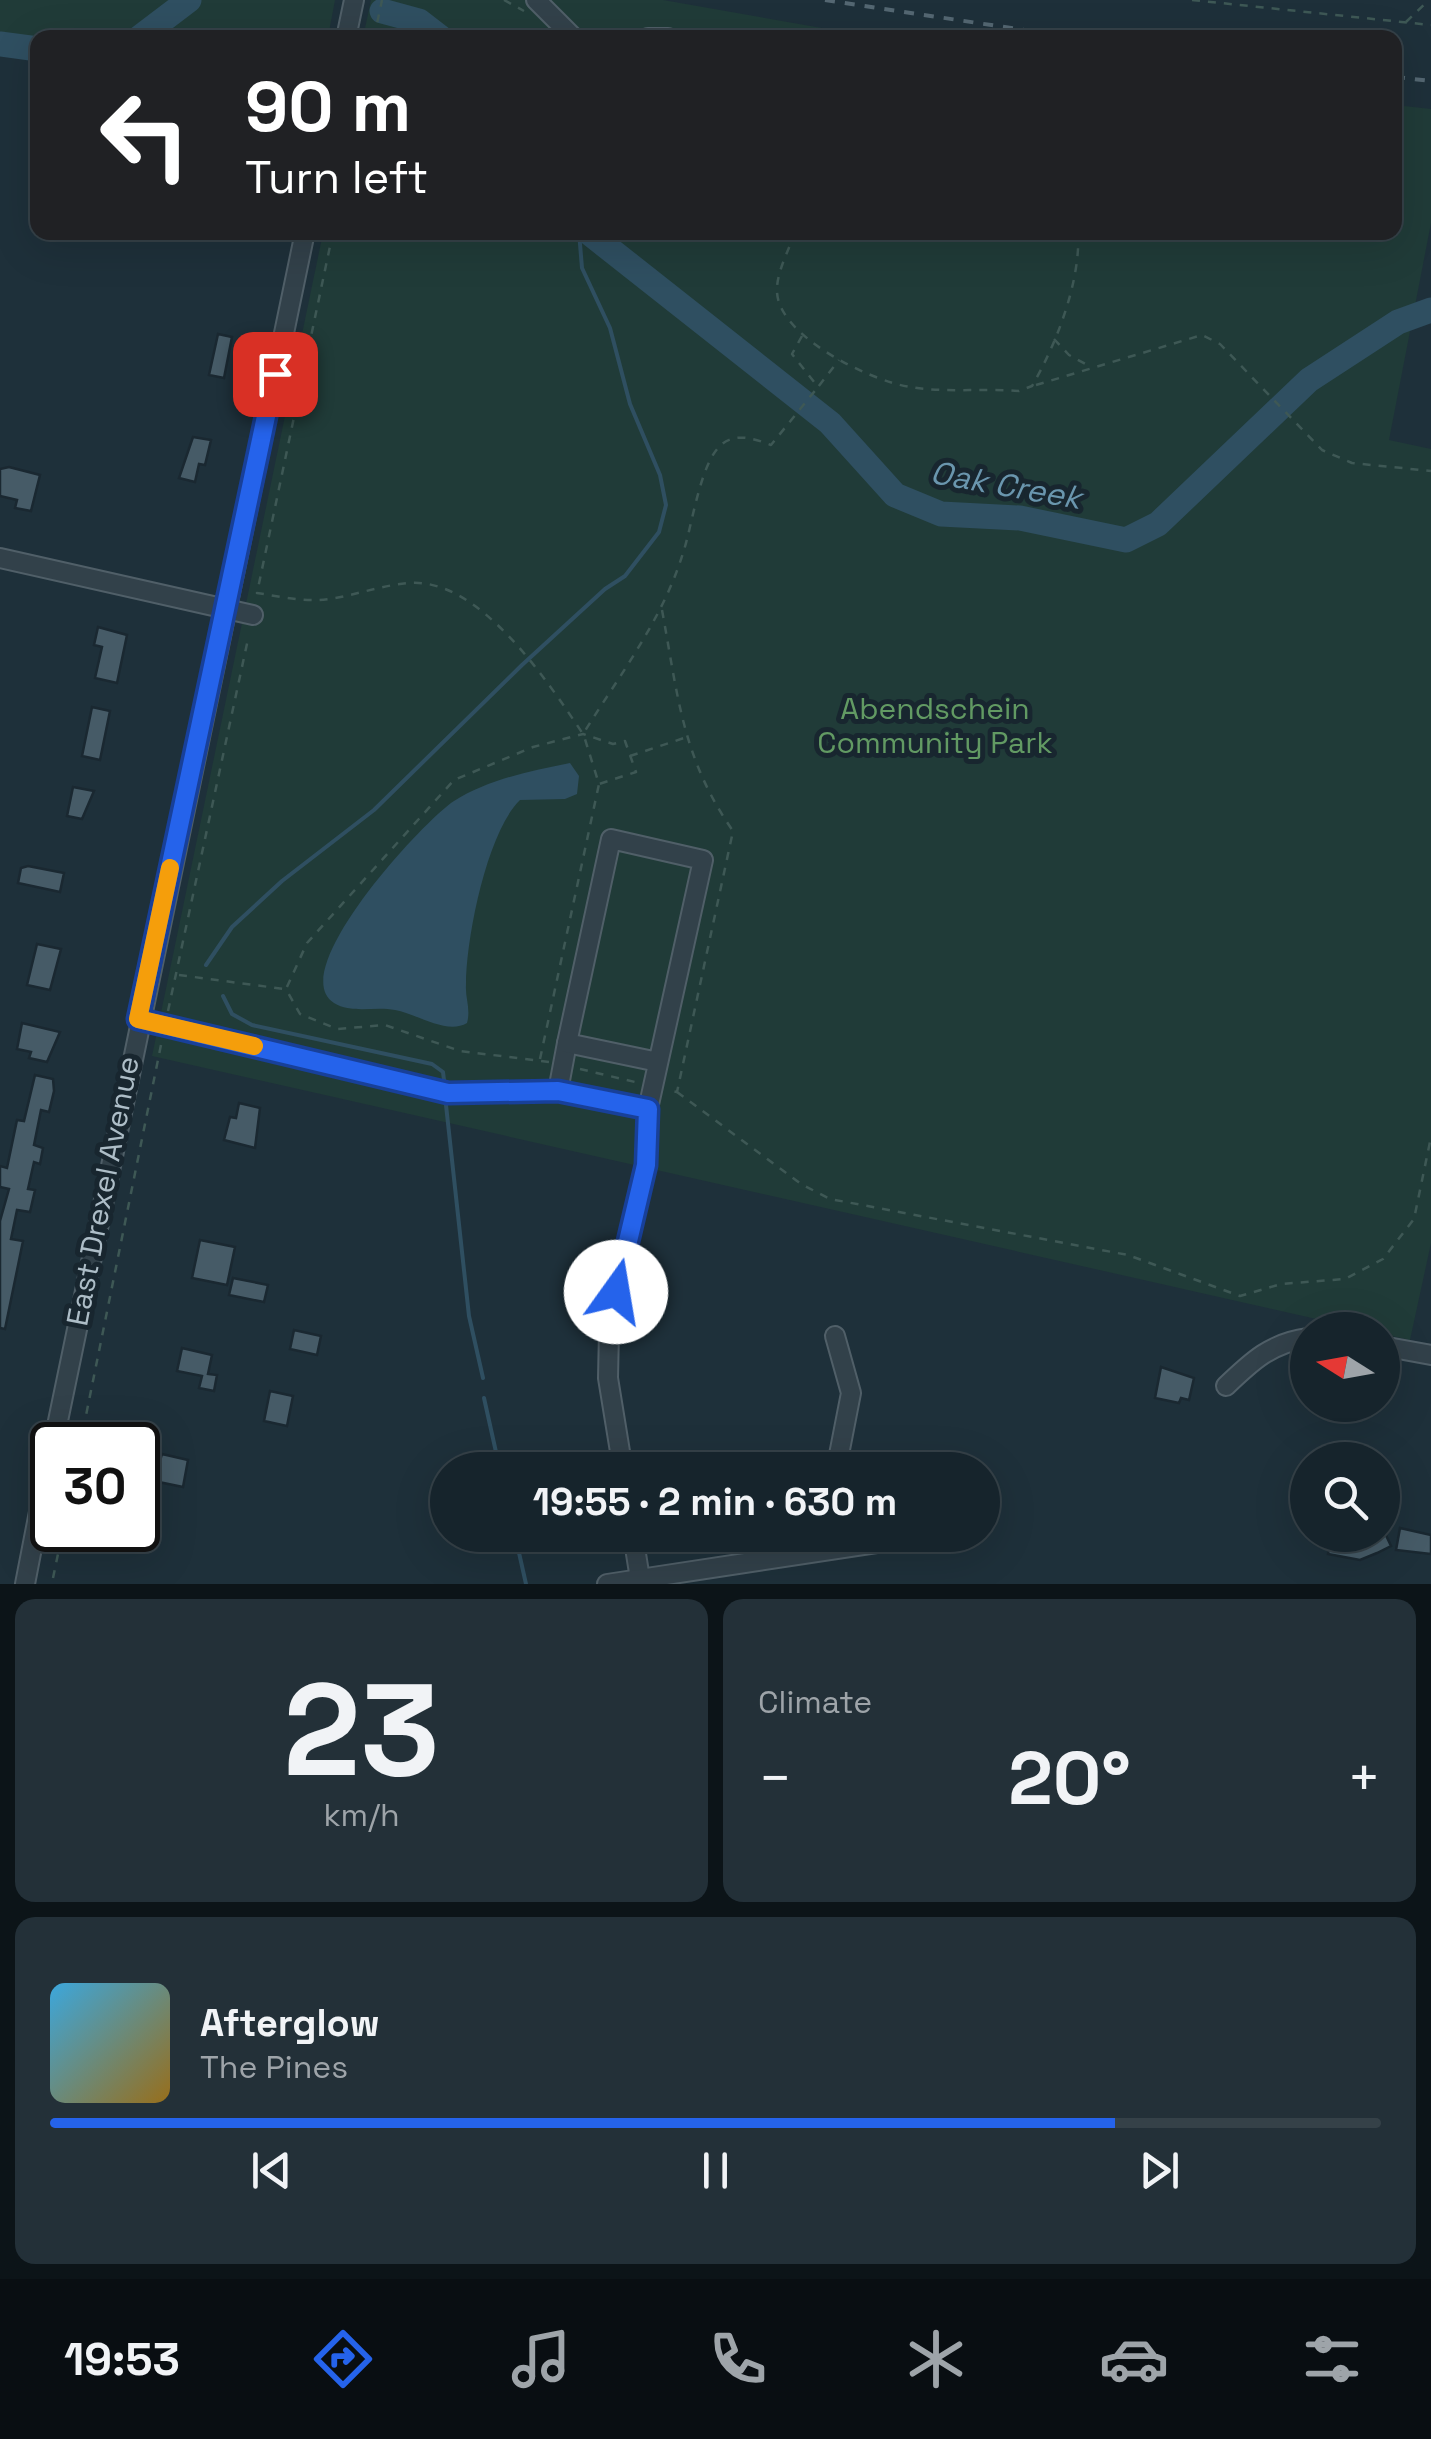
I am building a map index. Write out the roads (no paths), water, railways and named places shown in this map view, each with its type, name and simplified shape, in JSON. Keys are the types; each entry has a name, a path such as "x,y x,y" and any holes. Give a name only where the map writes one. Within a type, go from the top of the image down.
{"street":[{"path":"348,30 354,0"},
{"path":"536,0 566,30"},
{"name":"East Drexel Avenue","path":"57,1422 303,240"},
{"path":"0,558 253,615"},
{"path":"558,1091 611,839 703,860 648,1109 646,1165 616,1292 607,1356 620,1452"},
{"path":"138,1019 448,1093 558,1091 648,1109"},
{"path":"567,1043 658,1062"},
{"path":"835,1336 851,1392 839,1452"},
{"path":"1226,1386 1256,1356 1290,1340"},
{"path":"1400,1349 1431,1355"},
{"name":"East Drexel Avenue","path":"25,1584 31,1552"},
{"path":"636,1552 640,1579"},
{"path":"607,1584 778,1552"}],"water":[{"path":"570,763 579,776 577,794 565,799 520,800 508,815 488,860 470,941 467,1023 450,1027 395,1010 348,1008 334,1003 324,986 327,961 364,898 415,837 467,793 510,777"}],"waterway":[{"name":"Oak Creek","path":"150,30 189,0"},
{"name":"Oak Creek","path":"382,11 419,21 431,30"},
{"name":"Oak Creek","path":"0,44 30,48"},
{"path":"206,965 232,927 282,881 374,810 522,665 605,589 625,576 659,532 666,505 660,475 630,404 610,328 582,268 580,240"},
{"name":"Oak Creek","path":"598,240 830,423 895,495 941,514 1020,518 1126,540 1158,524 1309,380 1398,322 1431,310"},
{"path":"223,996 232,1014 252,1025 432,1064 443,1072 444,1080"},
{"path":"446,1105 469,1316 483,1378"},
{"path":"484,1398 496,1452"},
{"path":"519,1552 526,1584"}],"railway":[{"path":"825,0 1024,30"},
{"path":"1402,78 1431,81"}],"park label":[{"name":"Abendschein Community Park","path":"935,726"}]}
